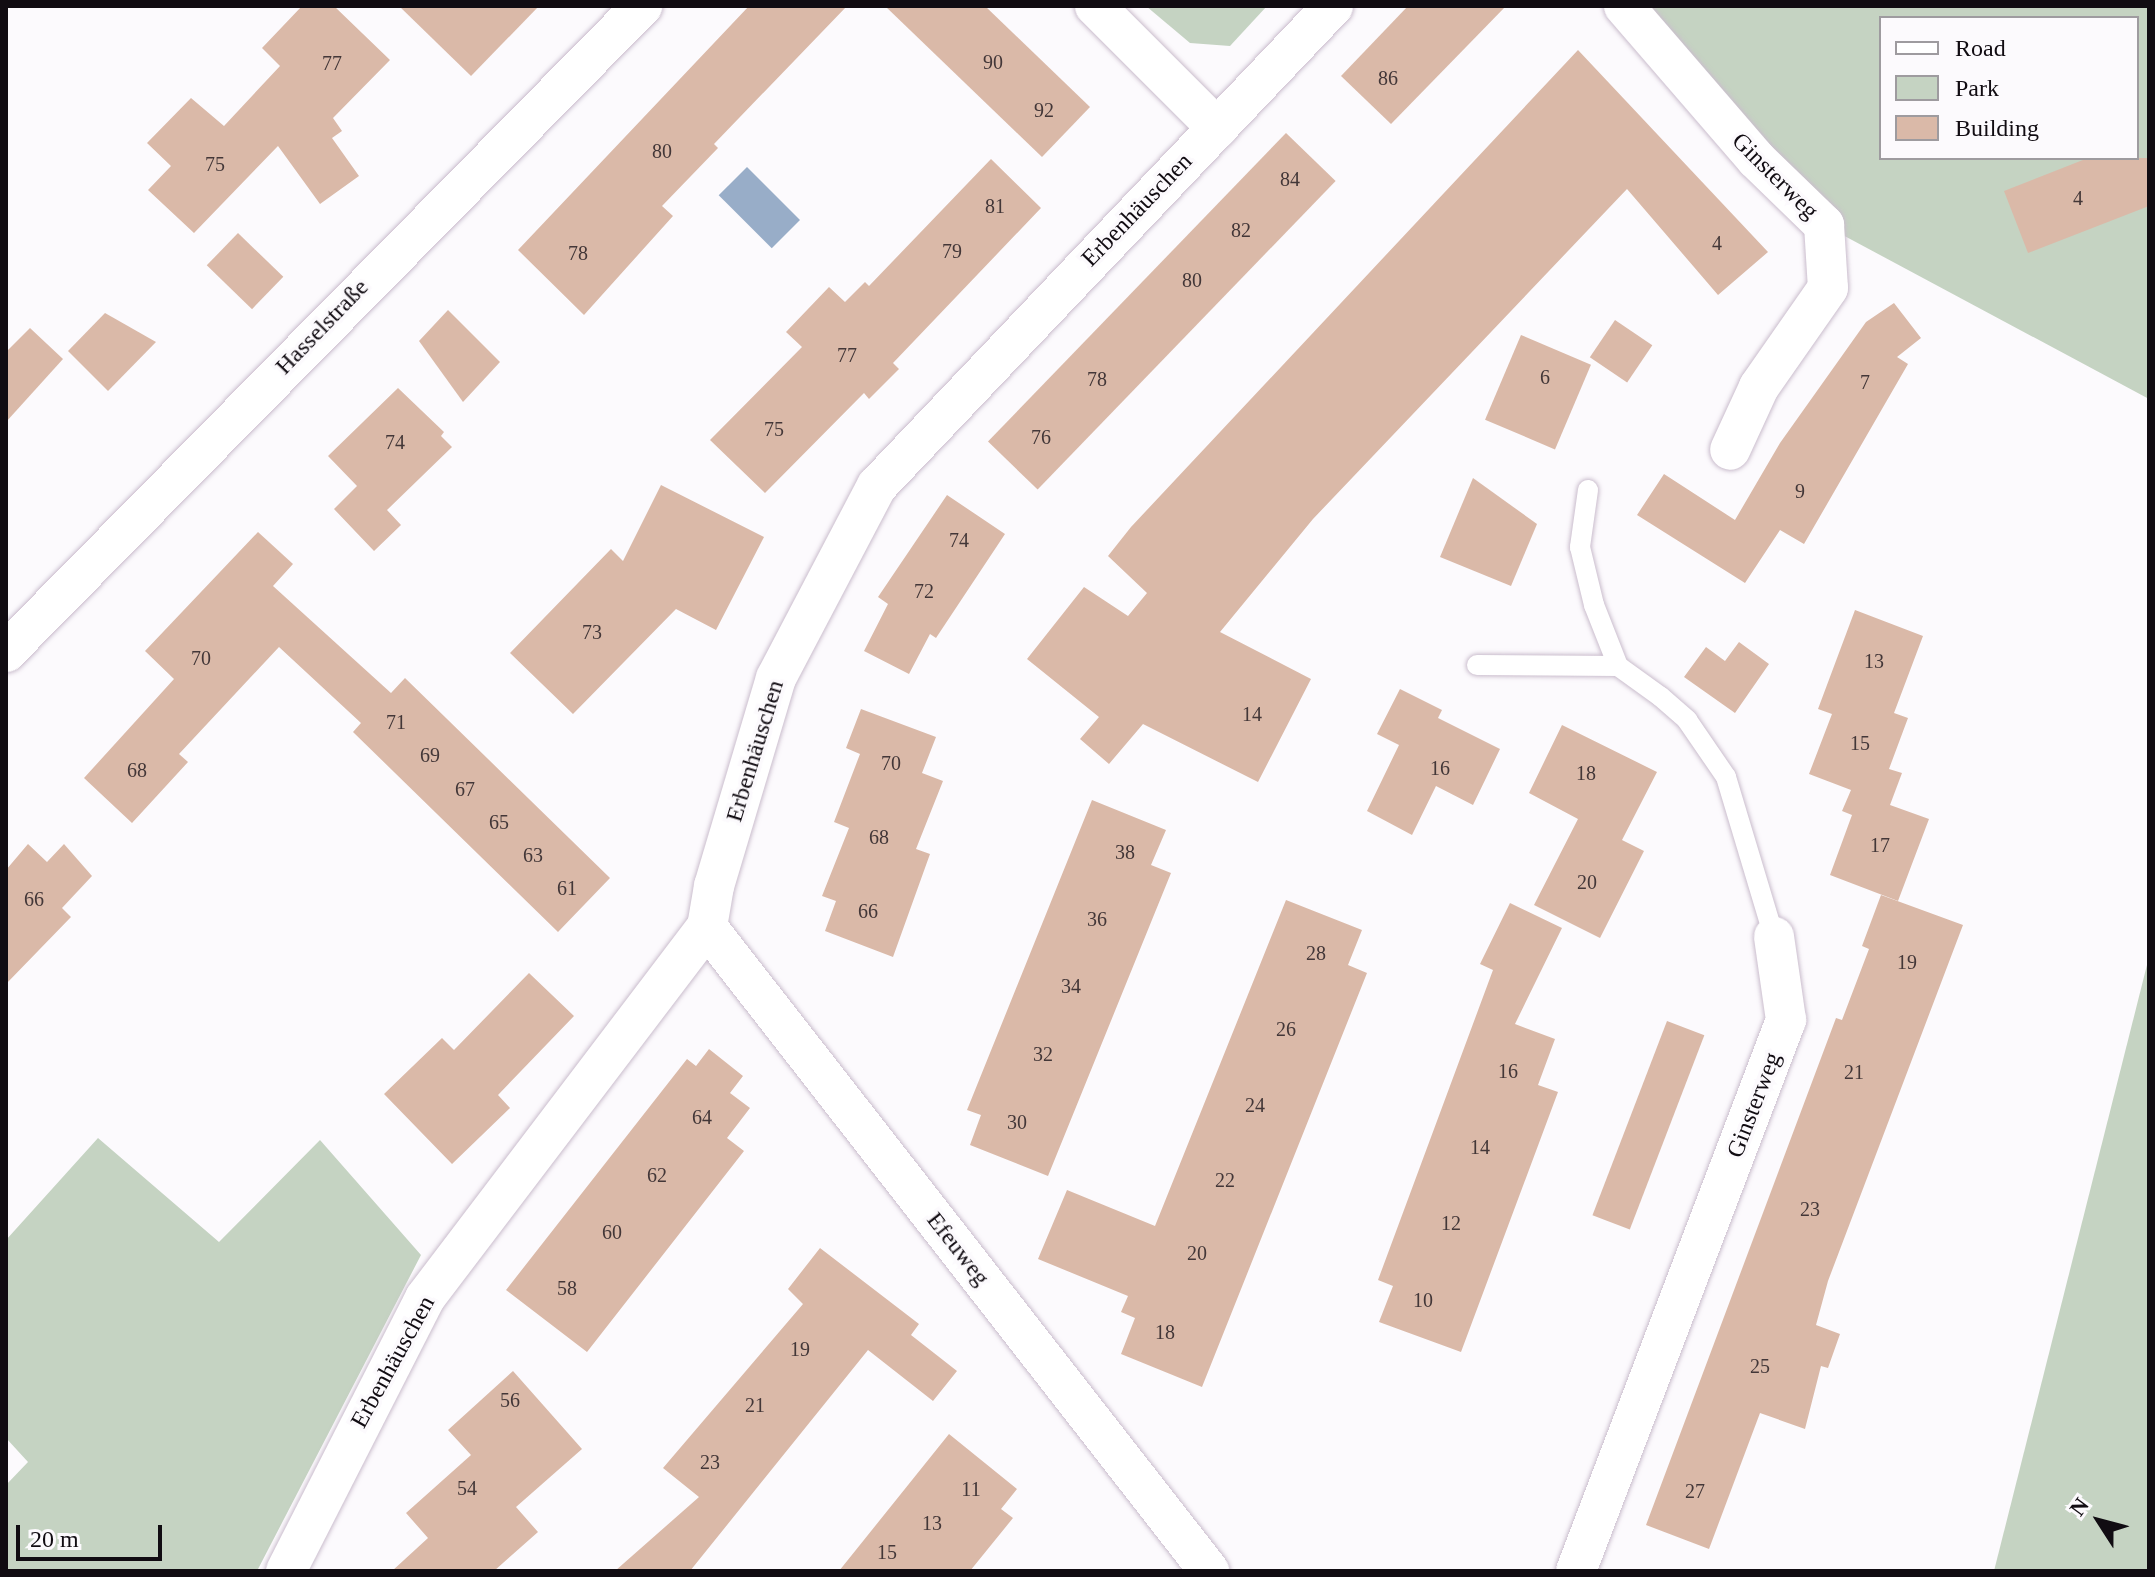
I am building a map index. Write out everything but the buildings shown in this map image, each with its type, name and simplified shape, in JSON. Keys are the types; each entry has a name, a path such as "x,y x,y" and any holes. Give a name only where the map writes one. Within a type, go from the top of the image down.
{"street":[{"name":"Hasselstraße","path":"6,652 642,6"},
{"path":"1095,6 1217,128"},
{"name":"Erbenhäuschen","path":"286,1571 425,1298 707,927 714,886 776,678 877,486 1333,6"},
{"name":"Ginsterweg","path":"1624,6 1746,148 1824,225 1828,288 1759,387 1730,450"},
{"name":"Efeuweg","path":"707,927 1209,1571"},
{"name":"Ginsterweg","path":"1576,1571 1786,1020 1774,937"}],"lane":[{"path":"1477,665 1618,666 1594,605 1580,547 1588,490"},
{"name":"Ginsterweg","path":"1618,666 1687,720 1726,777 1774,937"}],"green space":[{"path":"1146,6 1267,6 1230,46 1190,43"},
{"path":"1624,6 2149,6 2149,399 1824,225"},
{"path":"2149,957 2149,1571 1994,1571"},
{"path":"98,1138 219,1242 320,1140 421,1255 257,1571 6,1571 6,1485 28,1462 6,1438 6,1240"}],"water":[{"path":"747,167 800,220 772,248 719,195"}]}
